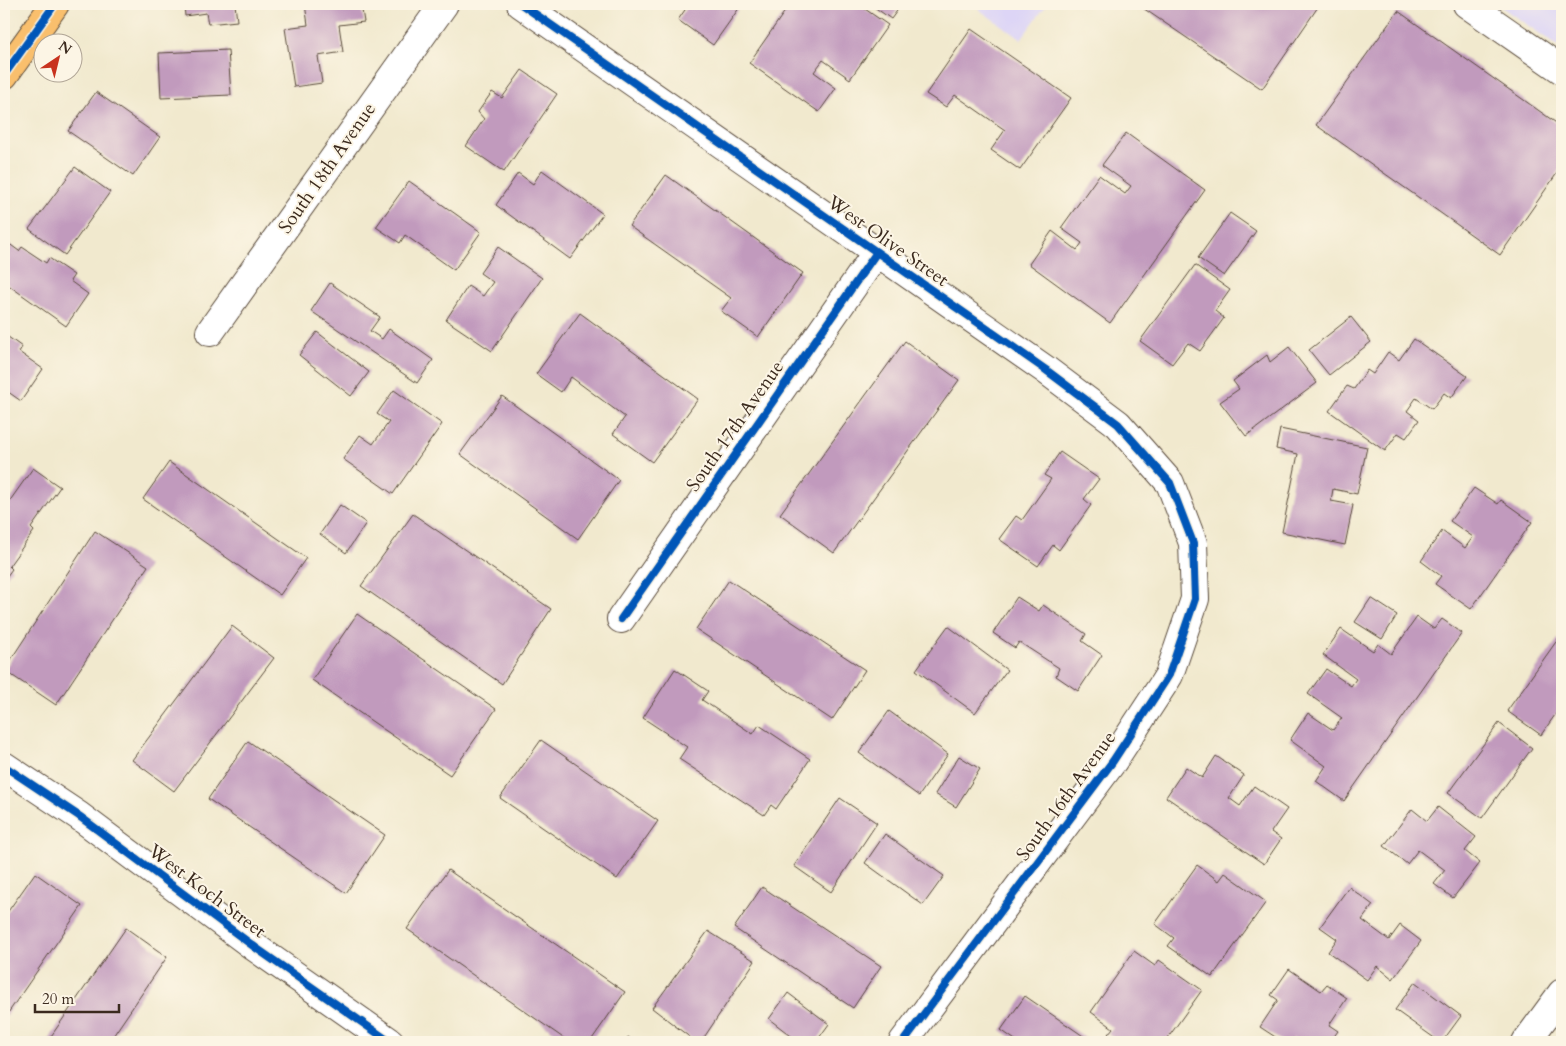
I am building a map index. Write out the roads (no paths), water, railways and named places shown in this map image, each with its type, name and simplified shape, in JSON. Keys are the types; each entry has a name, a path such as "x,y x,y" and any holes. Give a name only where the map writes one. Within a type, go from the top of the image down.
{"main road":[{"path":"4,76 55,4"}],"street":[{"name":"South 18th Avenue","path":"210,332 444,4"},
{"name":"West Olive Street","path":"521,4 1046,370 1118,424 1170,483 1193,544"},
{"path":"1467,4 1562,70"},
{"name":"South 17th Avenue","path":"621,619 877,252"},
{"name":"South 16th Avenue","path":"903,1042 1113,761 1170,675 1196,599 1193,544"},
{"name":"West Koch Street","path":"4,766 78,816 256,948 390,1042"},
{"path":"1526,1042 1562,993"}]}
